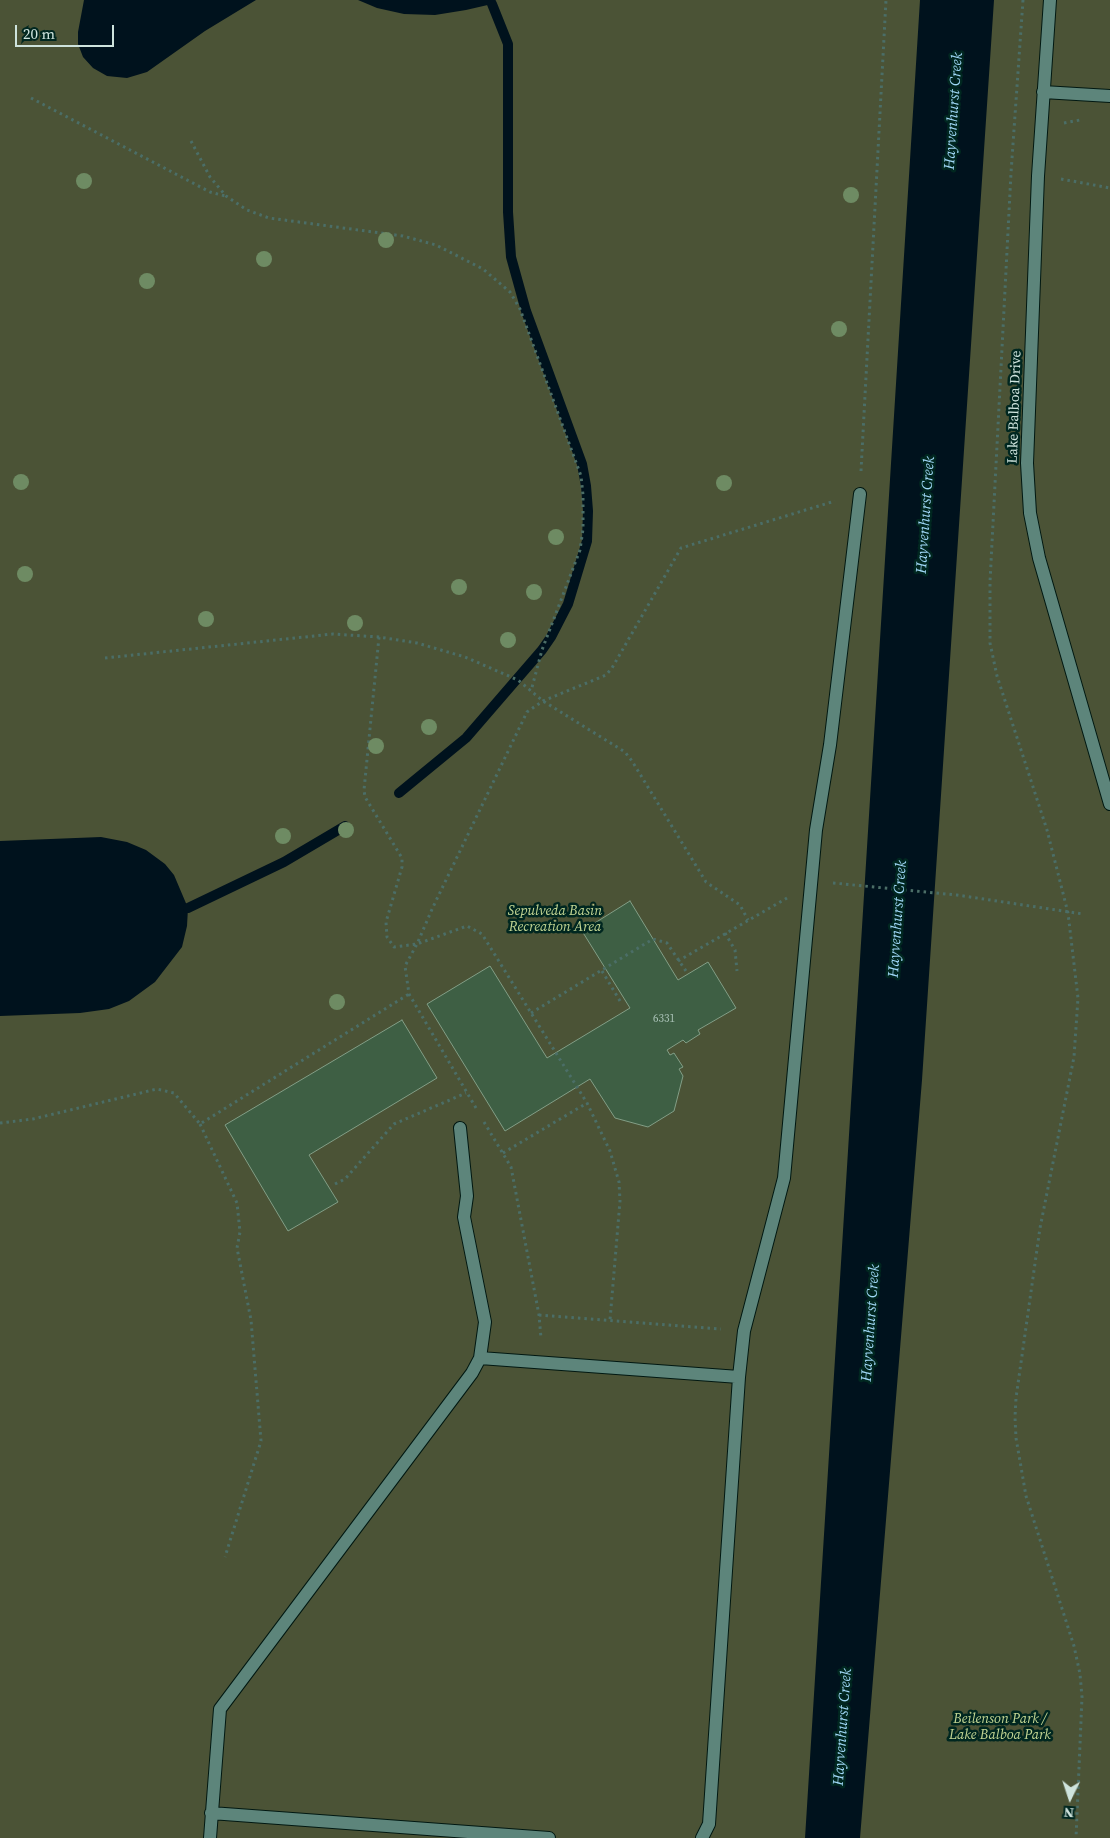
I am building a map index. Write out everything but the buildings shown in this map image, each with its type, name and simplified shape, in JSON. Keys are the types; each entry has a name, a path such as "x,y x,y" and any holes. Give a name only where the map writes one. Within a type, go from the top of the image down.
{"street":[{"name":"Lake Balboa Drive","path":"1050,0 1043,92 1027,463 1030,513 1039,558 1110,804"},
{"path":"1043,92 1110,96"},
{"path":"702,1838 709,1824 739,1377 744,1331 784,1178 816,830 830,745 860,494"},
{"path":"210,1838 220,1709 472,1373 480,1358 485,1322 464,1217 468,1196 460,1128"},
{"path":"480,1358 739,1377"},
{"path":"211,1813 549,1838"}],"path":[{"path":"417,944 433,907 528,712 543,701 606,675 612,668 681,548 860,494 886,0"},
{"path":"1023,0 1011,173 990,582 990,643 997,676 1047,830 1068,913 1078,998 1074,1057 1040,1228 1016,1398 1015,1417 1016,1438 1026,1496 1074,1646 1080,1674 1081,1707 1076,1838"},
{"path":"31,98 210,192 226,196"},
{"path":"191,141 210,177 226,196 247,210 269,218 403,236 436,245 483,269 510,292 515,300 520,309 581,476 583,495 583,529 580,550 542,650 531,691"},
{"path":"1061,178 1110,188"},
{"path":"105,658 333,634 379,637 417,643 465,657 518,680 543,701 625,752 706,882 740,905 748,920"},
{"path":"379,637 364,790 365,797 402,858 402,867 386,922 387,937 394,947 417,944 467,926 482,934 587,1103 610,1151 618,1182 620,1200 610,1320"},
{"path":"678,961 784,899 812,888 833,884 856,884 957,895 1083,914"},
{"path":"726,933 735,950 737,971"},
{"path":"531,1013 653,939 667,943 688,974"},
{"path":"602,971 620,1001"},
{"path":"200,1124 409,994"},
{"path":"0,1123 33,1119 157,1089 174,1093 200,1124 237,1203 240,1232 237,1248 251,1320 261,1441 225,1557"},
{"path":"335,1184 345,1179 394,1124 466,1093"},
{"path":"503,1153 587,1103"},
{"path":"539,1315 744,1331"}],"green space":[{"name":"Sepulveda Basin Recreation Area","path":"0,0 1110,0 1110,1838 0,1838"}],"water":[{"path":"84,0 256,0 205,31 147,72 127,78 107,76 93,68 83,57 78,44 78,32"},
{"path":"358,0 496,0 492,4 435,15 404,14 377,8"},
{"name":"Hayvenhurst Creek","path":"920,0 994,0 922,1080 860,1838 805,1838"},
{"path":"101,837 127,842 146,850 165,864 174,875 188,908 187,926 182,947 155,982 129,1001 109,1009 80,1013 0,1016 0,841"}],"waterway":[{"path":"399,793 466,738 542,650 568,604 587,541 588,511 582,464 526,311 511,257 508,212 508,44 492,4"},
{"path":"188,908 284,862 345,826"}],"park label":[{"name":"Beilenson Park / Lake Balboa Park","path":"1000,1728"}]}
